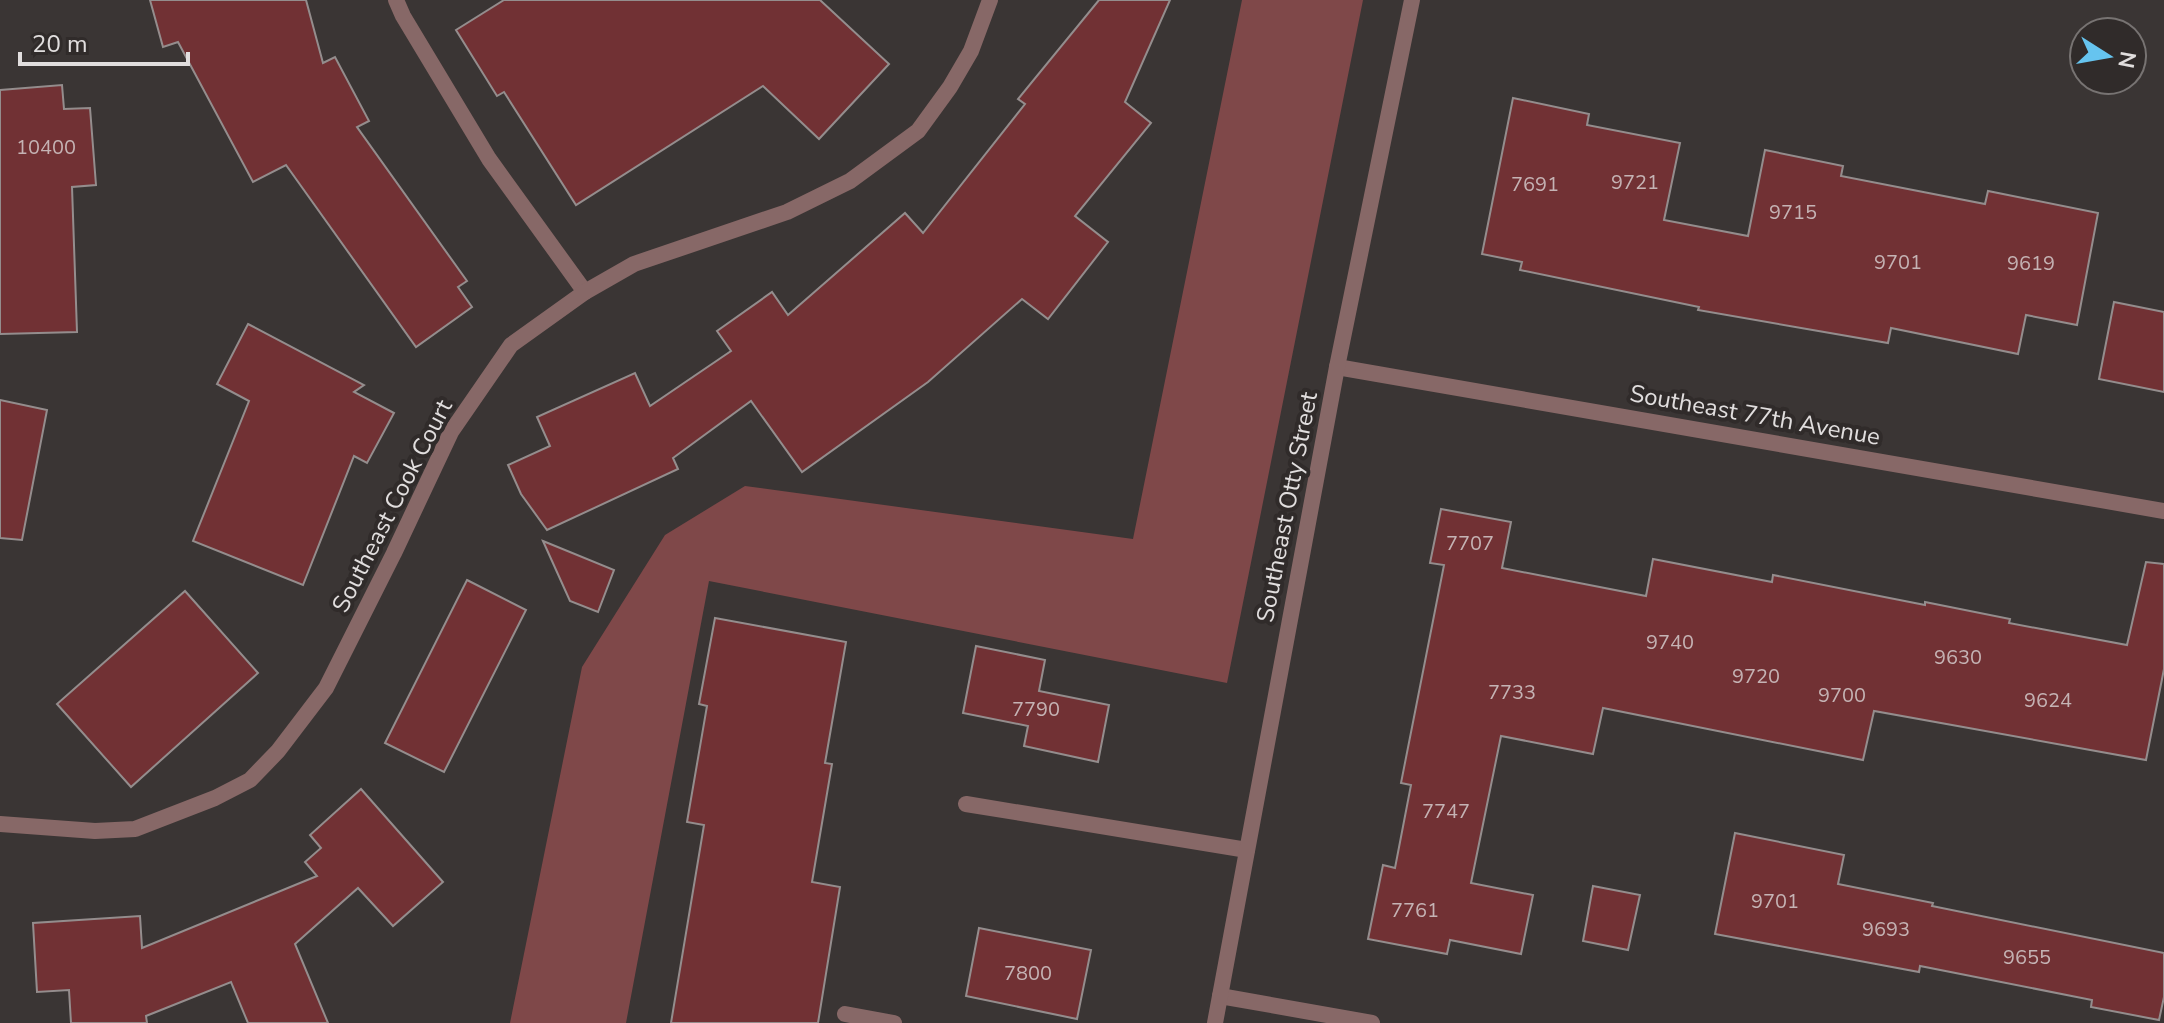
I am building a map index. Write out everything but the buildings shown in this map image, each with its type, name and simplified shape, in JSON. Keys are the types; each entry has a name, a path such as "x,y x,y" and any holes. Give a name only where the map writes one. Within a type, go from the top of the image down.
{"street":[{"path":"396,0 489,159 585,292"},
{"name":"Southeast Cook Court","path":"0,824 95,831 135,829 215,798 250,780 278,751 326,688 451,432 511,345 585,292 634,264 787,212 850,181 918,131 971,51 990,0"},
{"name":"Southeast Otty Street","path":"1215,1023 1337,367 1412,0"},
{"name":"Southeast 77th Avenue","path":"1337,367 2164,511"},
{"path":"966,804 1247,850"},
{"path":"1220,996 1372,1023"},
{"path":"845,1014 894,1023"}],"shaded area":[{"path":"1242,0 1363,0 1227,683 709,581 626,1023 510,1023 582,667 665,535 745,486 1133,539"}]}
